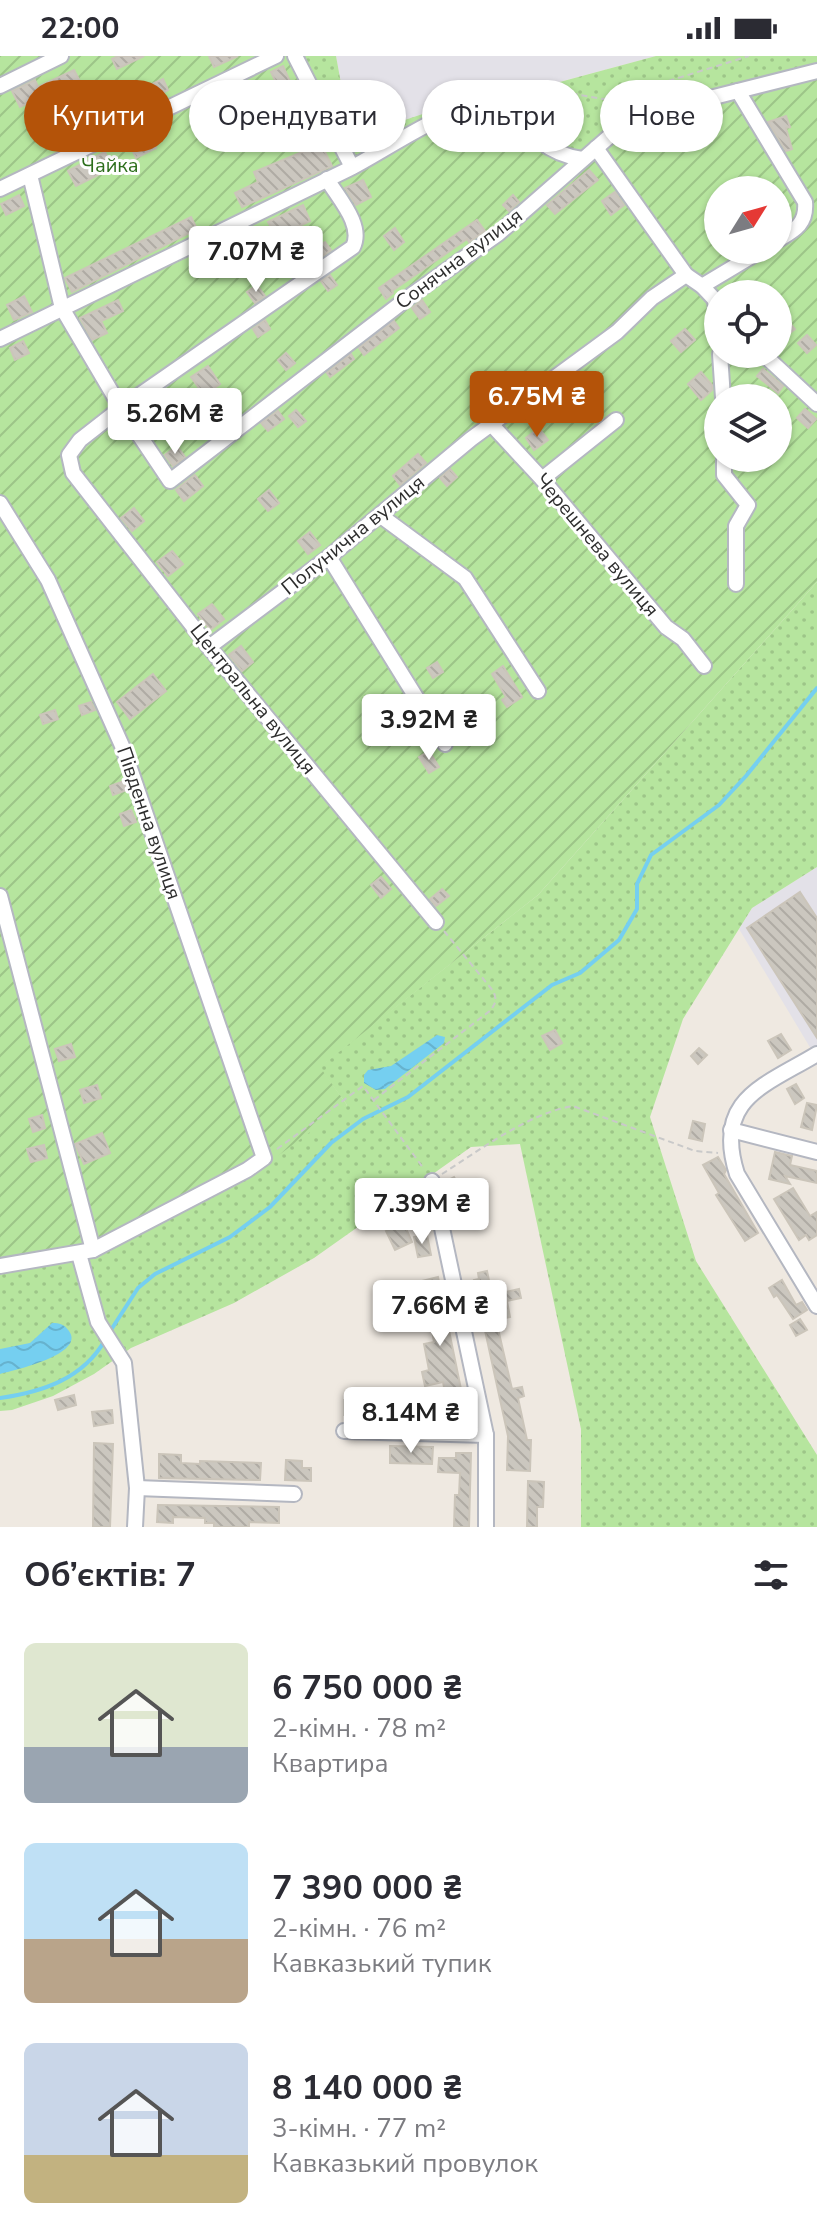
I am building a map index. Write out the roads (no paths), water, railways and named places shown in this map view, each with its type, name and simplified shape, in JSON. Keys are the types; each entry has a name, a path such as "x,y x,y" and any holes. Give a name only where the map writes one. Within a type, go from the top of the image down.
{"street":[{"path":"0,86 61,56"},
{"path":"0,189 276,56"},
{"path":"295,56 352,167"},
{"name":"Сонячна вулиця","path":"121,408 170,481 413,294 498,234 611,135 646,119 817,71"},
{"path":"738,91 789,176"},
{"path":"0,339 487,99 503,100 532,135 561,156 582,159"},
{"path":"596,148 686,275 702,286 739,264"},
{"path":"30,175 62,308 121,408 353,247 358,237 356,227 327,179"},
{"path":"792,180 805,202 806,213 802,224 792,231"},
{"name":"Полунична вулиця","path":"209,647 329,557 491,424 617,332 652,298 686,275"},
{"path":"778,368 817,404"},
{"name":"Центральна вулиця","path":"121,408 80,440 69,455 73,473 209,647 436,922"},
{"path":"542,479 616,420"},
{"name":"Черешнева вулиця","path":"491,424 542,479 666,627 683,639 704,666"},
{"path":"724,472 748,505 736,526 736,584"},
{"name":"Південна вулиця","path":"0,503 48,580 123,748 264,1158 247,1170 86,1252"},
{"path":"381,516 465,578 538,691"},
{"path":"329,557 445,744"},
{"path":"0,896 86,1252 98,1322 124,1363 137,1488 135,1527"},
{"path":"817,1054 746,1097 737,1111 731,1130 731,1155 737,1174 817,1306"},
{"path":"731,1130 817,1152"},
{"path":"432,1181 486,1435 486,1527"},
{"path":"0,1266 86,1252"},
{"path":"344,1431 486,1435"},
{"path":"137,1488 294,1494"}],"water":[{"path":"437,1035 445,1037 444,1043 385,1089 376,1090 364,1083 368,1070 391,1066"},
{"path":"52,1323 62,1324 69,1331 72,1339 68,1347 46,1360 0,1374 0,1349 30,1343"}],"waterway":[{"path":"109,1333 138,1288 155,1274 230,1237 270,1207 331,1143 363,1119 408,1097 552,985 580,973 619,940 637,909 637,884 651,855 719,805 817,688"},
{"path":"0,1398 31,1392 73,1374 85,1365 105,1340"}],"park label":[{"name":"Чайка","path":"110,165"}]}
